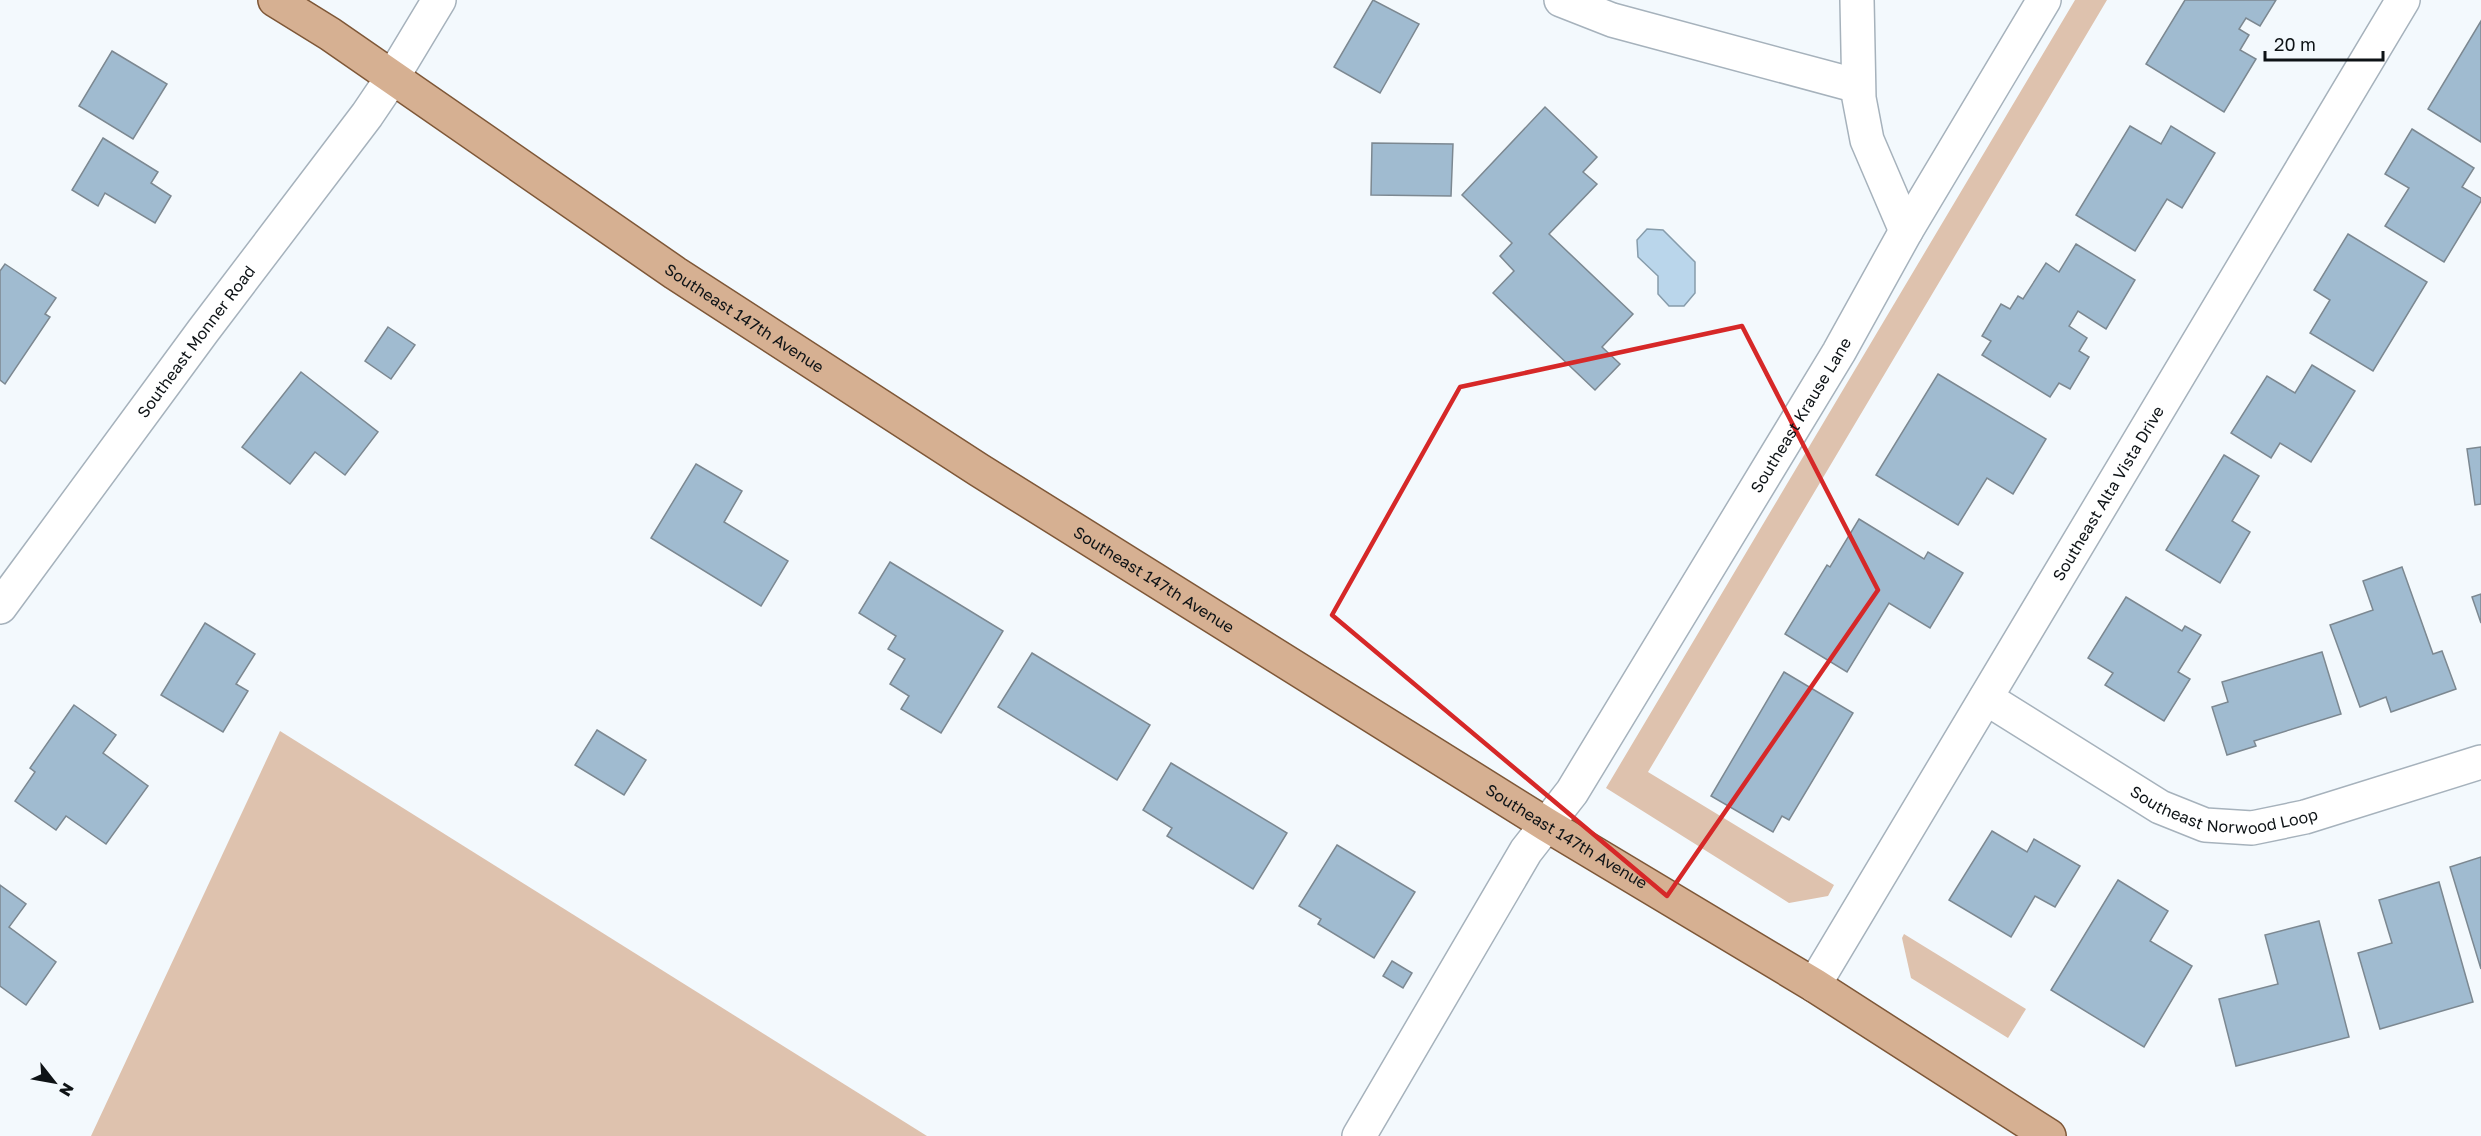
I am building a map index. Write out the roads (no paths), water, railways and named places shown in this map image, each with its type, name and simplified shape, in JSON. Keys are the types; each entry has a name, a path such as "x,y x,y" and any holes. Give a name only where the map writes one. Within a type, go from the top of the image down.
{"main road":[{"name":"Southeast 147th Avenue","path":"275,0 330,34 675,273 979,470 1547,825 1814,985 2049,1136"}],"street":[{"name":"Southeast Monner Road","path":"0,608 196,340 367,115 439,0"},
{"path":"1561,0 1612,20 1858,86"},
{"path":"1857,0 1858,86 1867,140 1906,231"},
{"name":"Southeast Krause Lane","path":"1359,1136 1526,851 1578,782 1839,352 1906,231 2044,0"},
{"name":"Southeast Alta Vista Drive","path":"1814,985 2403,0"},
{"name":"Southeast Norwood Loop","path":"1986,698 2160,807 2205,825 2252,828 2305,817 2481,762"}],"water":[{"path":"1647,229 1663,230 1695,262 1695,293 1684,306 1669,306 1658,294 1658,276 1638,257 1637,240"}]}
